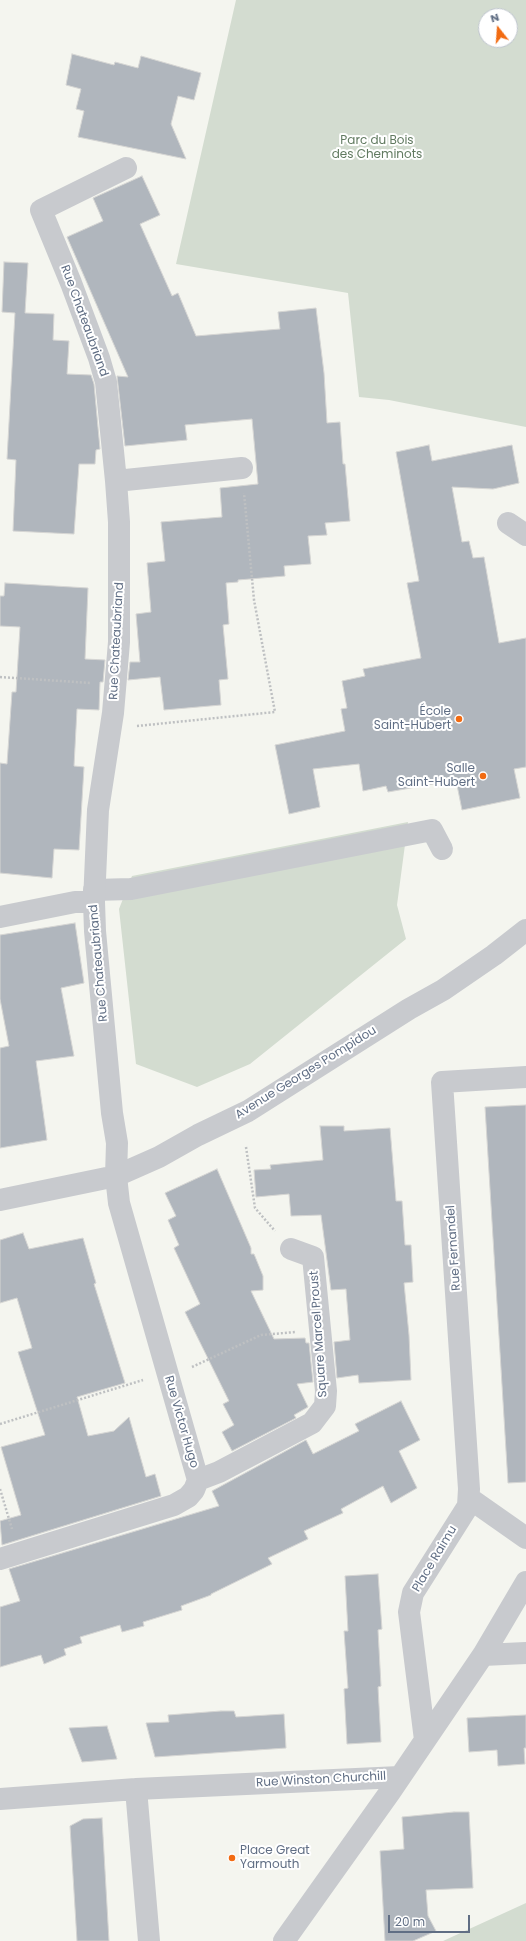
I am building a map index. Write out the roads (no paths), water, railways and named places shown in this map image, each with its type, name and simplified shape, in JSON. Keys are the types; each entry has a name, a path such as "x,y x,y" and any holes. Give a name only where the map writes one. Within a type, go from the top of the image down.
{"street":[{"name":"Rue Chateaubriand","path":"116,1176 117,1143 112,1113 95,931 94,896 98,810 111,729 116,684 120,600 119,522 116,481 106,382 99,358 71,283 41,210 126,168"},
{"path":"116,481 242,468"},
{"path":"508,523 526,535"},
{"path":"0,916 75,902 94,896 432,830 442,849"},
{"name":"Avenue Georges Pompidou","path":"0,1200 116,1176 159,1157 198,1134 248,1111 408,1009 443,990 494,955 526,930"},
{"name":"Rue Fernandel","path":"468,1498 442,1082 526,1077"},
{"name":"Rue Victor Hugo","path":"9,1556 174,1504 188,1497 194,1490 198,1480 118,1203 116,1176"},
{"name":"Square Marcel Proust","path":"198,1480 219,1472 312,1423 325,1406 326,1391 313,1257 292,1250"},
{"path":"468,1498 526,1538"},
{"name":"Place Raimu","path":"425,1740 409,1612 413,1593 468,1506 468,1498"},
{"path":"400,1776 483,1655 526,1582"},
{"path":"483,1655 526,1653"},
{"name":"Rue Winston Churchill","path":"0,1799 400,1776"},
{"name":"Rue Winston Churchill","path":"284,1941 400,1776"},
{"path":"136,1790 149,1941"}],"place":[{"name":"École Saint-Hubert","path":"459,719"},
{"name":"Salle Saint-Hubert","path":"483,776"},
{"name":"Place Great Yarmouth","path":"232,1858"}],"park label":[{"name":"Parc du Bois des Cheminots","path":"377,148"}]}
